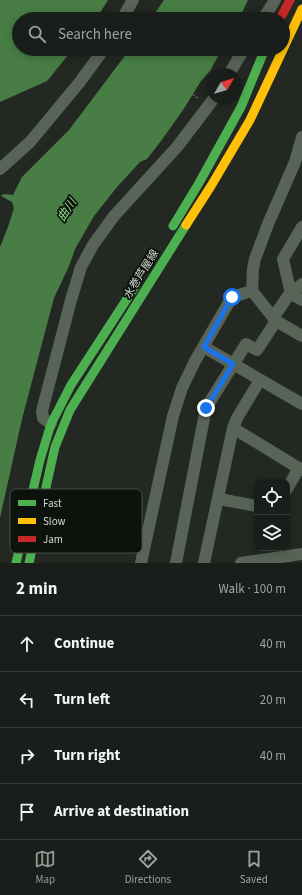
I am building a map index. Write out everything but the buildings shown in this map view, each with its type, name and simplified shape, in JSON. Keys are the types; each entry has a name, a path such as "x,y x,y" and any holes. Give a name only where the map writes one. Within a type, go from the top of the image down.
{"main road":[{"path":"284,12 290,0"},
{"name":"水巻芦屋線","path":"290,35 302,9"},
{"path":"168,235 241,107 261,56"},
{"name":"水巻芦屋線","path":"46,489 55,447 70,410 211,186 250,120 280,56"},
{"name":"水巻芦屋線","path":"33,489 51,424 71,385 139,280"},
{"name":"水巻芦屋線","path":"16,563 18,553"},
{"name":"水巻芦屋線","path":"29,563 31,553"}],"street":[{"path":"126,12 133,0"},
{"path":"267,12 275,0"},
{"path":"0,169 30,142 79,83 99,56"},
{"path":"233,68 240,56"},
{"path":"51,424 43,418 42,411 71,300 82,267 93,245 114,216 177,147 206,104"},
{"path":"302,137 298,165 268,224 255,259 252,291 275,319 302,336"},
{"path":"302,227 283,259 291,294 302,300"},
{"path":"176,563 206,408 246,344 258,350 291,294 302,284"},
{"path":"141,563 173,416 182,388 232,297 252,291"},
{"path":"204,347 302,404"},
{"path":"204,563 237,418 260,380"},
{"path":"234,428 301,469 290,485"},
{"path":"218,499 254,505"},
{"path":"240,563 302,554"}],"path":[{"path":"138,56 206,98"}],"water":[{"path":"0,0 108,0 100,12 12,12 12,56 67,56 47,81 0,102"},
{"path":"164,0 248,0 242,12 156,12"},
{"name":"曲川","path":"125,56 218,56 212,68 206,68 206,75 161,141 147,159 140,162 117,187 94,216 75,249 54,298 22,419 0,518 0,247 14,208 12,202 1,196 5,194 13,195 22,177 69,130"}],"traffic: fast":[{"path":"173,226 199,183 241,107 262,56"},
{"path":"46,489 55,447 70,410 186,225"},
{"path":"33,489 51,424 71,385 136,285"},
{"path":"16,563 18,553"},
{"path":"29,563 31,553"}],"traffic: slow":[{"path":"290,35 302,9"},
{"path":"186,225 250,120 280,56"}],"traffic: jam":[{"path":"284,12 290,0"}],"route":[{"path":"206,408 233,364 204,347 232,297"}]}
